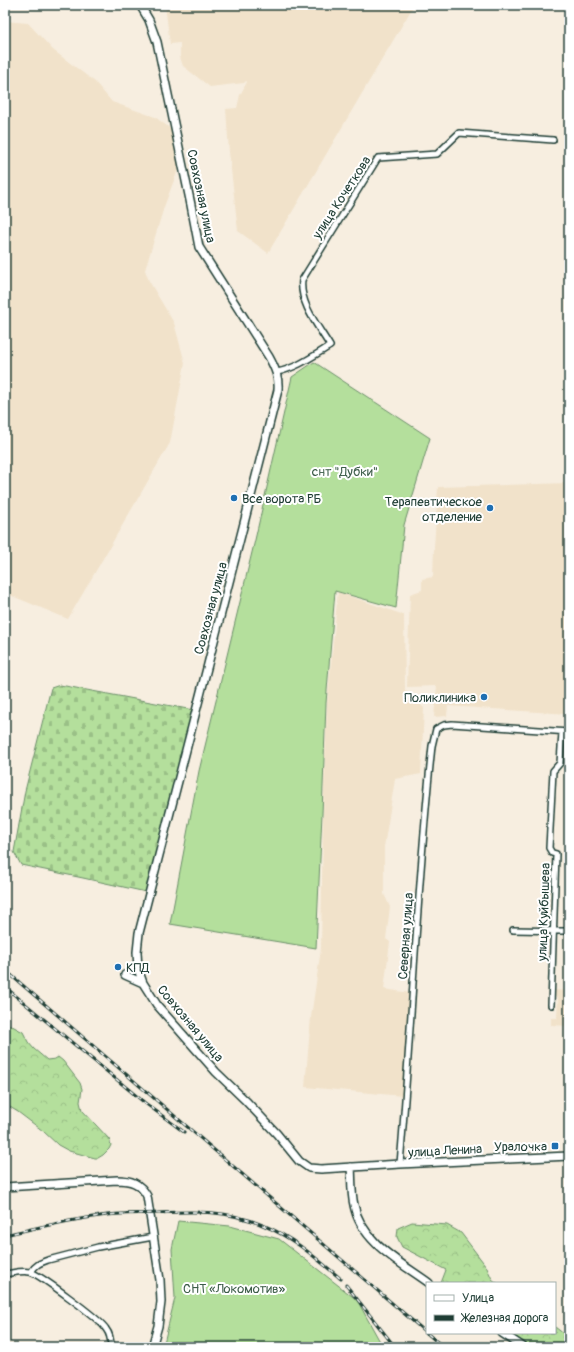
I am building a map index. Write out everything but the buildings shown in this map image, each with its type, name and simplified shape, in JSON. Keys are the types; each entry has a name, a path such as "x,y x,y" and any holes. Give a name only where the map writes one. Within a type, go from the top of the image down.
{"street":[{"name":"Совхозная улица","path":"140,5 149,20 157,42 184,168 199,248 277,372 279,381 277,397 139,933 137,960 143,983 157,1005 172,1023 216,1072 277,1134 295,1157 309,1168 321,1169"},
{"name":"улица Кочеткова","path":"277,372 287,370 298,365 330,346 308,310 302,294 302,280 378,158 437,154 459,133 553,140"},
{"name":"Северная улица","path":"400,1164 421,856 432,746 436,729 444,725 452,724 562,732"},
{"path":"562,732 569,732"},
{"name":"улица Куйбышева","path":"551,1005 556,854 552,853 549,848 553,771 560,763 562,732"},
{"path":"513,930 569,931"},
{"path":"125,975 143,983"},
{"name":"улица Ленина","path":"321,1169 569,1156"},
{"path":"351,1168 354,1205 358,1219 364,1231 382,1249 428,1282"},
{"path":"5,1187 117,1180 132,1182 139,1185 144,1190 147,1196 160,1280 161,1302 158,1326 152,1347"},
{"path":"30,1272 40,1262 98,1247 153,1237"},
{"path":"5,1274 30,1272 55,1288 101,1323 109,1335 111,1347"},
{"path":"504,1334 523,1347"}],"shaded area":[{"path":"165,5 414,5 268,253 238,231 229,152 226,109 237,108 240,95 247,82 210,87 183,66 180,57 180,43 170,44"},
{"path":"5,21 28,23 53,50 95,82 112,102 155,117 179,135 182,159 164,207 145,270 149,281 174,323 185,363 170,443 68,619 5,593"},
{"path":"569,483 569,714 448,706 447,716 434,717 437,686 407,687 410,594 422,590 422,579 433,577 438,487"},
{"path":"338,592 404,615 405,690 424,708 421,774 395,779 384,847 384,894 390,907 386,939 390,942 384,989 410,993 403,1096 305,1087 311,1017 321,949 323,813 327,704"},
{"path":"553,990 569,991 568,1026 551,1025 551,1018 557,1018 558,997 553,997"}],"green space":[{"name":"снт \"Дубки\"","path":"314,362 430,438 404,525 396,608 335,591 326,703 316,948 170,924 199,771 255,540 292,377"},
{"path":"60,685 193,710 146,892 21,865 14,852 25,791 51,688"},
{"path":"5,1022 23,1032 28,1042 34,1049 47,1060 58,1057 63,1061 80,1083 82,1089 80,1102 82,1110 109,1139 111,1145 103,1155 95,1158 69,1151 58,1145 43,1131 5,1104"},
{"name":"СНТ «Локомотив»","path":"178,1221 230,1226 279,1239 357,1300 383,1347 163,1347 175,1298 172,1249"},
{"path":"412,1222 447,1225 461,1233 486,1266 492,1279 496,1282 441,1282 446,1270 402,1247 397,1237 398,1228"},
{"path":"556,1328 569,1338 564,1347 528,1347 508,1334 556,1334"}],"railway":[{"path":"5,970 426,1332"},
{"path":"5,987 145,1103 184,1132"},
{"path":"5,1235 64,1222 107,1215 186,1212 225,1214 251,1221 276,1231 305,1250 341,1279"},
{"path":"346,1285 395,1347"},
{"path":"428,1334 443,1347"}],"place":[{"name":"Все ворота РБ","path":"234,498"},
{"name":"Терапевтическое отделение","path":"490,508"},
{"name":"Поликлиника","path":"484,697"},
{"name":"КПД","path":"118,967"},
{"name":"Уралочка","path":"555,1146"}]}
